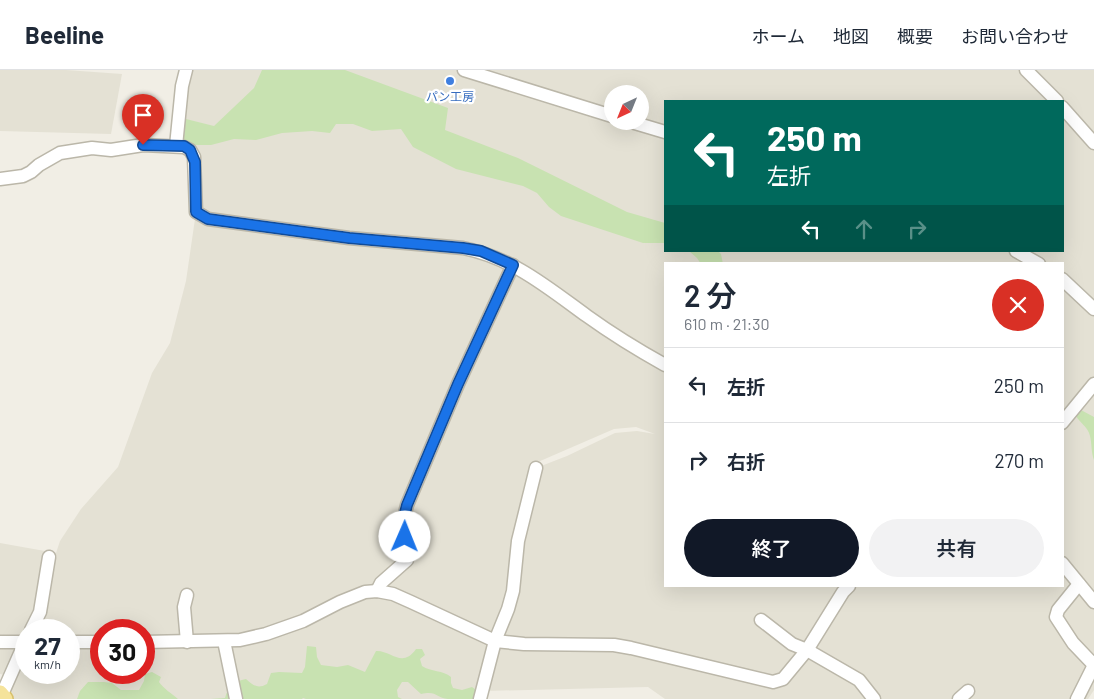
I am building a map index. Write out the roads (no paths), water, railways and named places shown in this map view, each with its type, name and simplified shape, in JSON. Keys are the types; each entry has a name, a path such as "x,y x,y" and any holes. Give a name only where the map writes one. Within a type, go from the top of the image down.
{"street":[{"path":"176,146 182,86 186,70"},
{"path":"464,70 604,114"},
{"path":"1014,70 1038,82"},
{"path":"1026,70 1056,100"},
{"path":"1064,109 1094,143"},
{"path":"649,127 664,132"},
{"path":"0,179 23,176 60,154 92,148 111,150 134,145 184,146 190,150 194,157 196,212 208,219 349,238 481,251 513,265 539,280 588,317 664,364"},
{"path":"1018,252 1035,262"},
{"path":"378,591 381,583 407,560 408,550 404,517 407,505 458,384 513,265"},
{"path":"1064,281 1094,309"},
{"path":"1064,421 1094,384"},
{"path":"480,699 495,641 513,591 518,541 536,468"},
{"path":"36,619 40,612 49,557"},
{"path":"1064,565 1094,602"},
{"path":"1077,699 1094,665 1073,643 1056,617 1058,610 1079,584"},
{"path":"155,642 240,640 266,634 303,621 340,602 365,592 378,591 393,594 495,641 524,644 614,645 773,682 783,679 807,650 848,587"},
{"path":"187,595 184,607 187,642"},
{"path":"761,620 792,644 807,650 859,680 874,699"},
{"path":"0,642 15,641"},
{"path":"224,641 236,699"},
{"path":"2,696 15,666"}],"place":[{"name":"パン工房","path":"450,81"}]}
